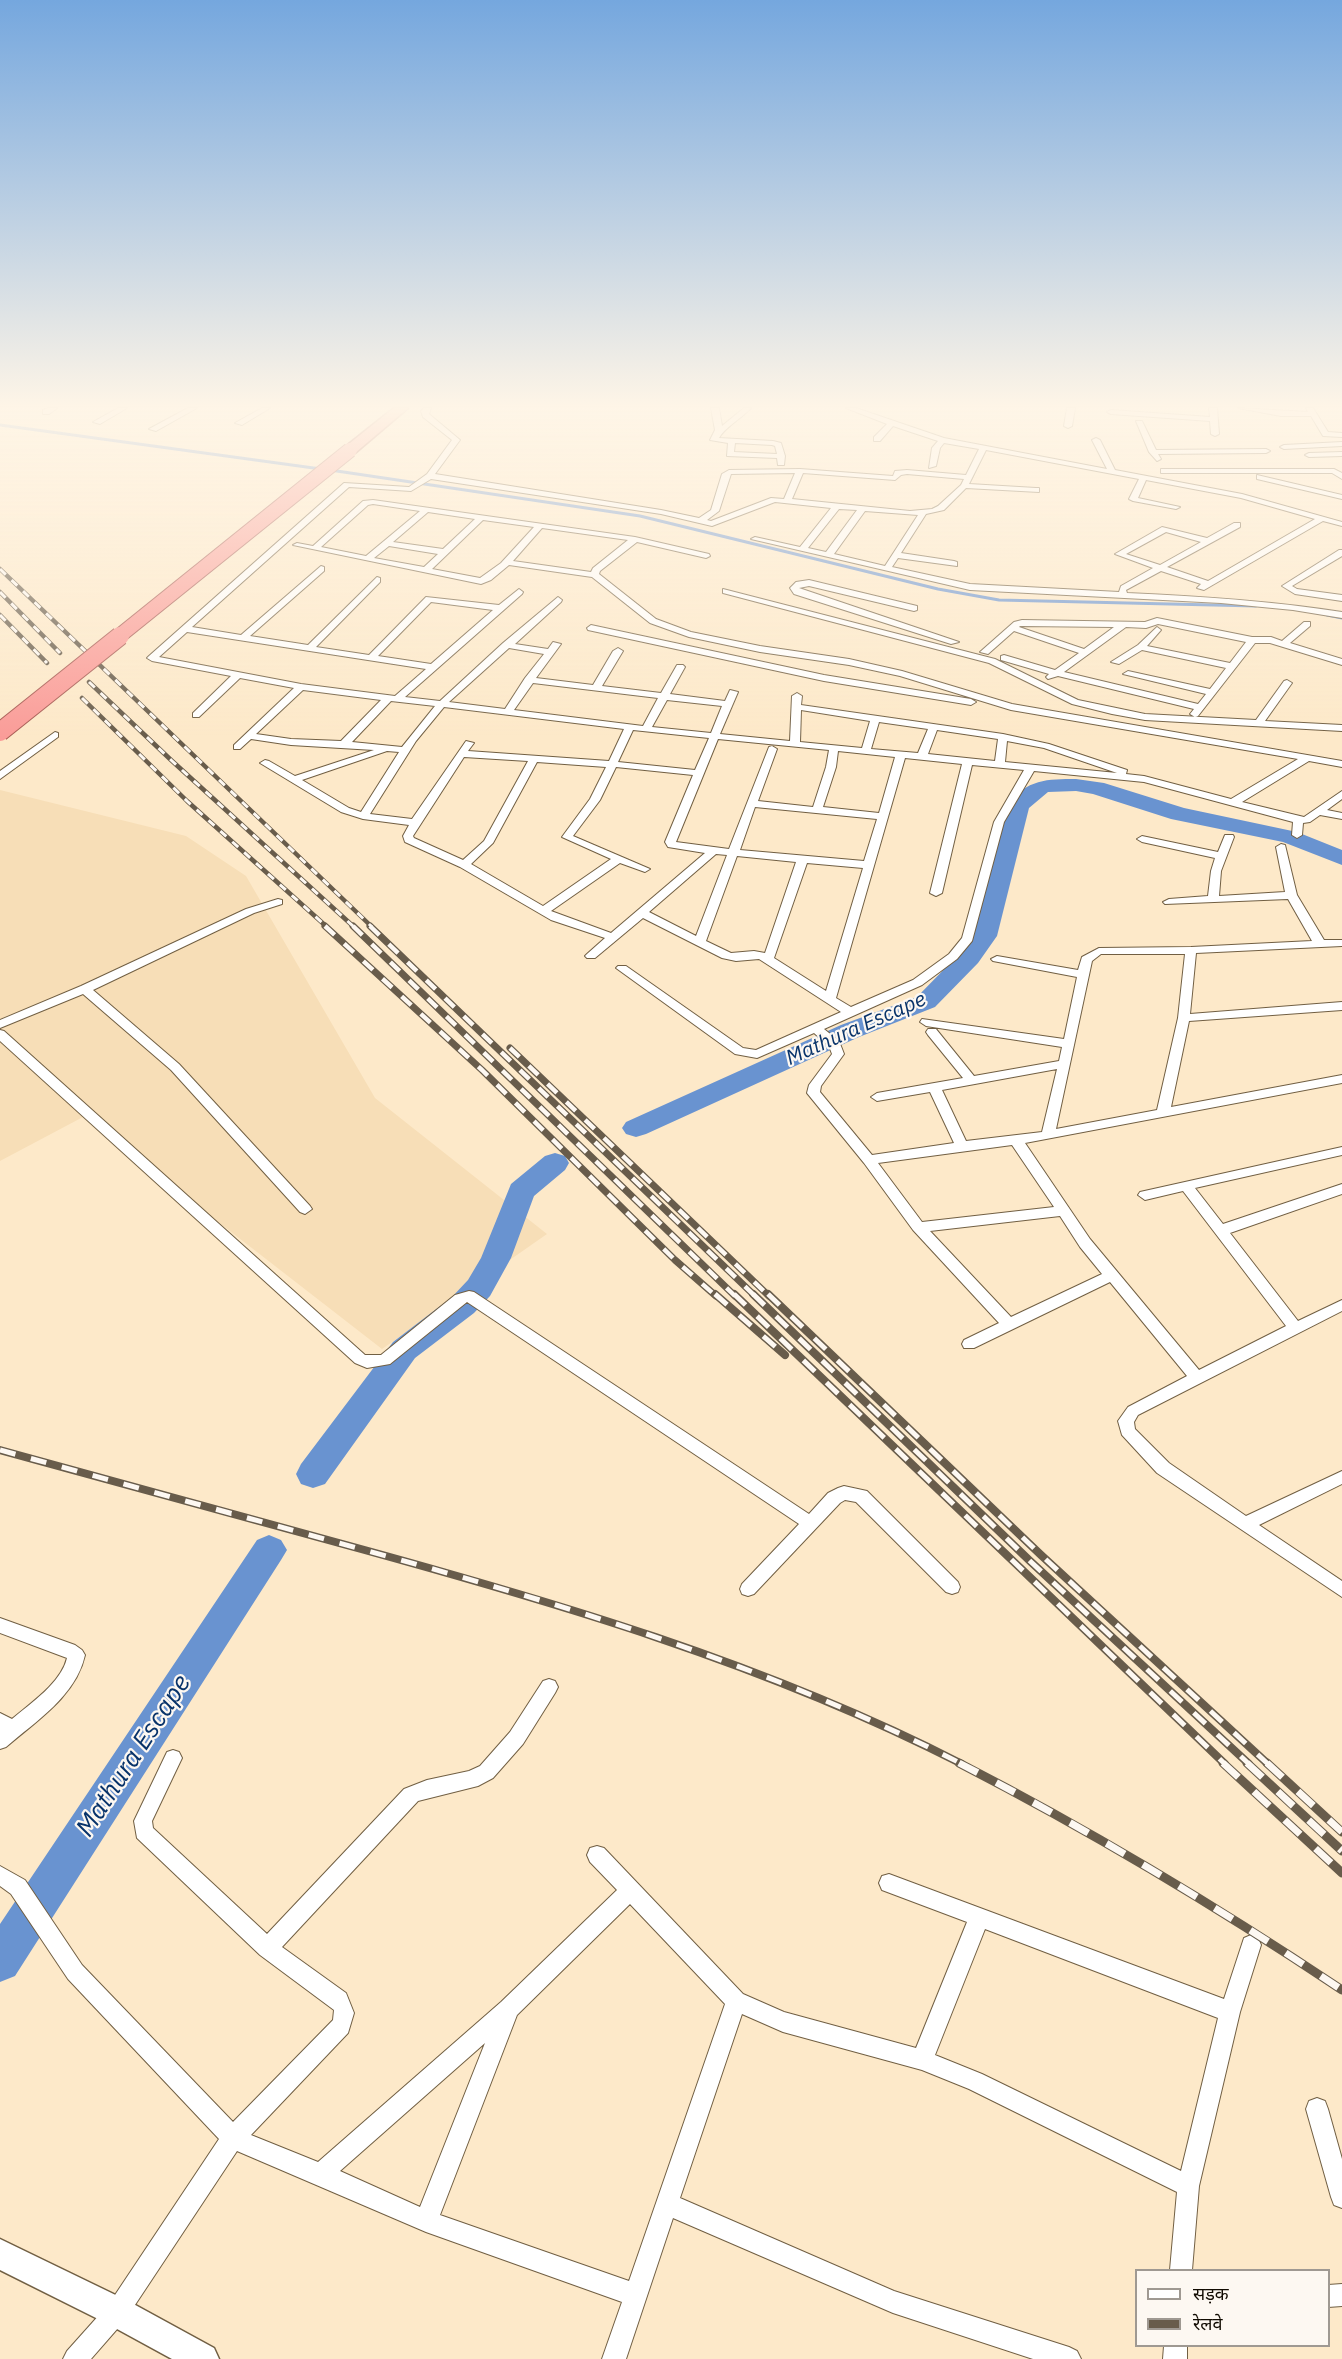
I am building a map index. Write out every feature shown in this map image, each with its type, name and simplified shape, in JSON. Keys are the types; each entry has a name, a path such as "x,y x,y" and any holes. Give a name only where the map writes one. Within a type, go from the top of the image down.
{"highway":[{"path":"0,720 257,518"},
{"path":"0,732 261,518"}],"street":[{"path":"309,518 152,658 301,687 646,729 1144,779"},
{"path":"315,548 349,518"},
{"path":"369,558 416,518"},
{"path":"426,570 480,518"},
{"path":"489,518 635,539 706,556"},
{"path":"684,518 718,524 731,518"},
{"path":"699,522 705,518"},
{"path":"802,550 827,518"},
{"path":"828,556 856,518"},
{"path":"887,569 920,518"},
{"path":"1322,518 1342,524"},
{"path":"1200,589 1322,518"},
{"path":"297,545 481,581 488,579 541,525"},
{"path":"1124,595 1122,591 1124,588 1237,525"},
{"path":"1207,541 1165,529 1119,552 1121,555 1209,584"},
{"path":"595,575 596,570 635,539"},
{"path":"755,539 970,587 1256,603 1342,615"},
{"path":"387,543 444,552"},
{"path":"1342,552 1286,586 1295,591 1342,598"},
{"path":"897,555 954,564"},
{"path":"506,562 595,575 653,621 689,634 760,649 849,662 902,674 1011,707"},
{"path":"244,637 321,569"},
{"path":"311,647 377,580"},
{"path":"914,609 808,583 794,588 797,592 1055,673 1200,707"},
{"path":"726,591 992,661 1075,702 1112,711 1145,717 1342,728"},
{"path":"344,744 393,698 519,592"},
{"path":"372,657 429,599 500,608"},
{"path":"363,816 405,750 443,703 558,600"},
{"path":"884,619 899,605"},
{"path":"985,652 1017,624 1029,622 1146,626 1157,621 1284,644 1340,659"},
{"path":"1284,644 1307,624"},
{"path":"1039,685 1123,625"},
{"path":"184,628 432,667"},
{"path":"591,628 838,680 1011,707 1342,764"},
{"path":"1012,628 1085,652"},
{"path":"1116,662 1141,647 1157,630"},
{"path":"1190,720 1252,640"},
{"path":"506,645 553,648 508,711"},
{"path":"1141,647 1232,666"},
{"path":"596,688 618,651"},
{"path":"838,680 849,662"},
{"path":"646,729 662,696 680,667"},
{"path":"1128,674 1212,692"},
{"path":"196,715 237,676"},
{"path":"528,680 728,704"},
{"path":"1259,723 1287,683"},
{"path":"237,747 301,687"},
{"path":"733,692 717,735 670,842 675,846 714,851 868,865"},
{"path":"795,743 797,696"},
{"path":"797,707 1004,737 1070,753 1144,779 1298,820 1306,820 1342,794"},
{"path":"866,750 876,717"},
{"path":"922,756 934,726"},
{"path":"630,727 592,806 567,837 645,869"},
{"path":"0,776 55,735"},
{"path":"249,736 291,742 405,750"},
{"path":"1000,765 1004,737"},
{"path":"469,743 415,823 408,836 412,842 464,865 568,924 612,937"},
{"path":"817,810 831,767 834,747"},
{"path":"293,780 388,748"},
{"path":"699,944 772,749"},
{"path":"462,754 612,764 700,773"},
{"path":"830,999 881,816 901,754"},
{"path":"1234,802 1308,758"},
{"path":"464,865 488,843 534,759"},
{"path":"936,893 968,761"},
{"path":"265,763 345,810 363,816 415,823"},
{"path":"622,968 739,1051 757,1054 818,1030 848,1011 922,981 944,966 958,953 968,939 999,822 1030,769"},
{"path":"752,804 881,816"},
{"path":"1318,811 1342,816"},
{"path":"1297,835 1298,820"},
{"path":"1213,900 1220,856 1229,837"},
{"path":"1142,839 1220,856"},
{"path":"1281,847 1291,896 1320,944"},
{"path":"591,956 714,851"},
{"path":"768,960 803,858"},
{"path":"544,911 618,859"},
{"path":"1168,902 1291,896"},
{"path":"0,1024 85,989 250,911 278,902"},
{"path":"640,912 699,944 733,958 758,955 848,1011"},
{"path":"1048,1135 1086,959 1099,951 1191,950 1342,943"},
{"path":"1162,1113 1184,1018 1191,950"},
{"path":"997,960 1082,974"},
{"path":"85,989 175,1068 305,1209"},
{"path":"1184,1018 1342,1006"},
{"path":"971,1080 929,1027 1069,1044"},
{"path":"818,1030 835,1044 838,1054 815,1085 813,1093 868,1160 918,1227 1009,1324"},
{"path":"0,1034 360,1359 367,1362 385,1360 460,1299 471,1298 810,1523"},
{"path":"877,1097 1065,1064"},
{"path":"868,1160 1048,1135 1342,1079"},
{"path":"934,1087 962,1146"},
{"path":"1016,1140 1085,1242 1197,1378"},
{"path":"1144,1195 1342,1151"},
{"path":"1186,1186 1295,1327"},
{"path":"1219,1231 1342,1189"},
{"path":"918,1227 1063,1211"},
{"path":"969,1344 1112,1275"},
{"path":"1342,1305 1133,1411 1126,1421 1128,1431 1163,1468 1342,1590"},
{"path":"1245,1524 1342,1477"},
{"path":"748,1590 834,1498 844,1493 861,1496 952,1587"},
{"path":"0,1625 69,1650 76,1655 76,1661 64,1683 4,1731"},
{"path":"267,1948 411,1795 430,1787 477,1777 493,1769 549,1687"},
{"path":"75,2359 117,2312 233,2138 340,2026 345,2016 345,2008 339,2000 267,1948 144,1832 143,1821 172,1758"},
{"path":"597,1855 736,2001 783,2022 922,2060 975,2081 1188,2186"},
{"path":"0,1875 18,1887 75,1972 233,2138 426,2221 635,2295"},
{"path":"889,1883 1230,2012"},
{"path":"321,2174 508,2009 630,1891"},
{"path":"922,2060 979,1918"},
{"path":"1180,2269 1188,2186 1230,2012 1251,1945"},
{"path":"614,2359 736,2001"},
{"path":"426,2221 508,2009"},
{"path":"1317,2109 1342,2197"},
{"path":"667,2204 893,2302 1069,2359"},
{"path":"0,2254 117,2312 203,2359"}],"shaded area":[{"path":"0,790 186,836 246,876 375,1098 547,1234 382,1349 83,1117 0,1161"}],"waterway":[{"path":"649,518 938,589 999,600 1256,606"},
{"path":"1327,615 1342,618"},
{"name":"Mathura Escape","path":"636,1128 850,1031 926,1002 969,958 985,936 1019,805 1043,786 1076,785 1096,788 1179,814 1289,837 1342,858"},
{"name":"Mathura Escape","path":"313,1474 404,1350 463,1305 479,1288 496,1258 521,1191 555,1163"},
{"name":"Mathura Escape","path":"0,1961 269,1550"}],"railway":[{"path":"0,569 372,927"},
{"path":"0,592 60,653"},
{"path":"0,615 47,663"},
{"path":"89,682 354,927"},
{"path":"82,698 187,801 327,927"},
{"path":"325,926 482,1070 675,1260 716,1296"},
{"path":"353,926 735,1296"},
{"path":"370,926 755,1296"},
{"path":"510,1048 769,1296"},
{"path":"715,1294 785,1355"},
{"path":"734,1294 1225,1764"},
{"path":"753,1294 1030,1561 1249,1764"},
{"path":"768,1294 1041,1555 1268,1764"},
{"path":"0,1450 419,1565 656,1637 812,1695 962,1764"},
{"path":"959,1763 1057,1815 1154,1871 1342,1990"},
{"path":"1223,1763 1342,1873"},
{"path":"1247,1763 1342,1851"},
{"path":"1267,1763 1342,1832"}]}
